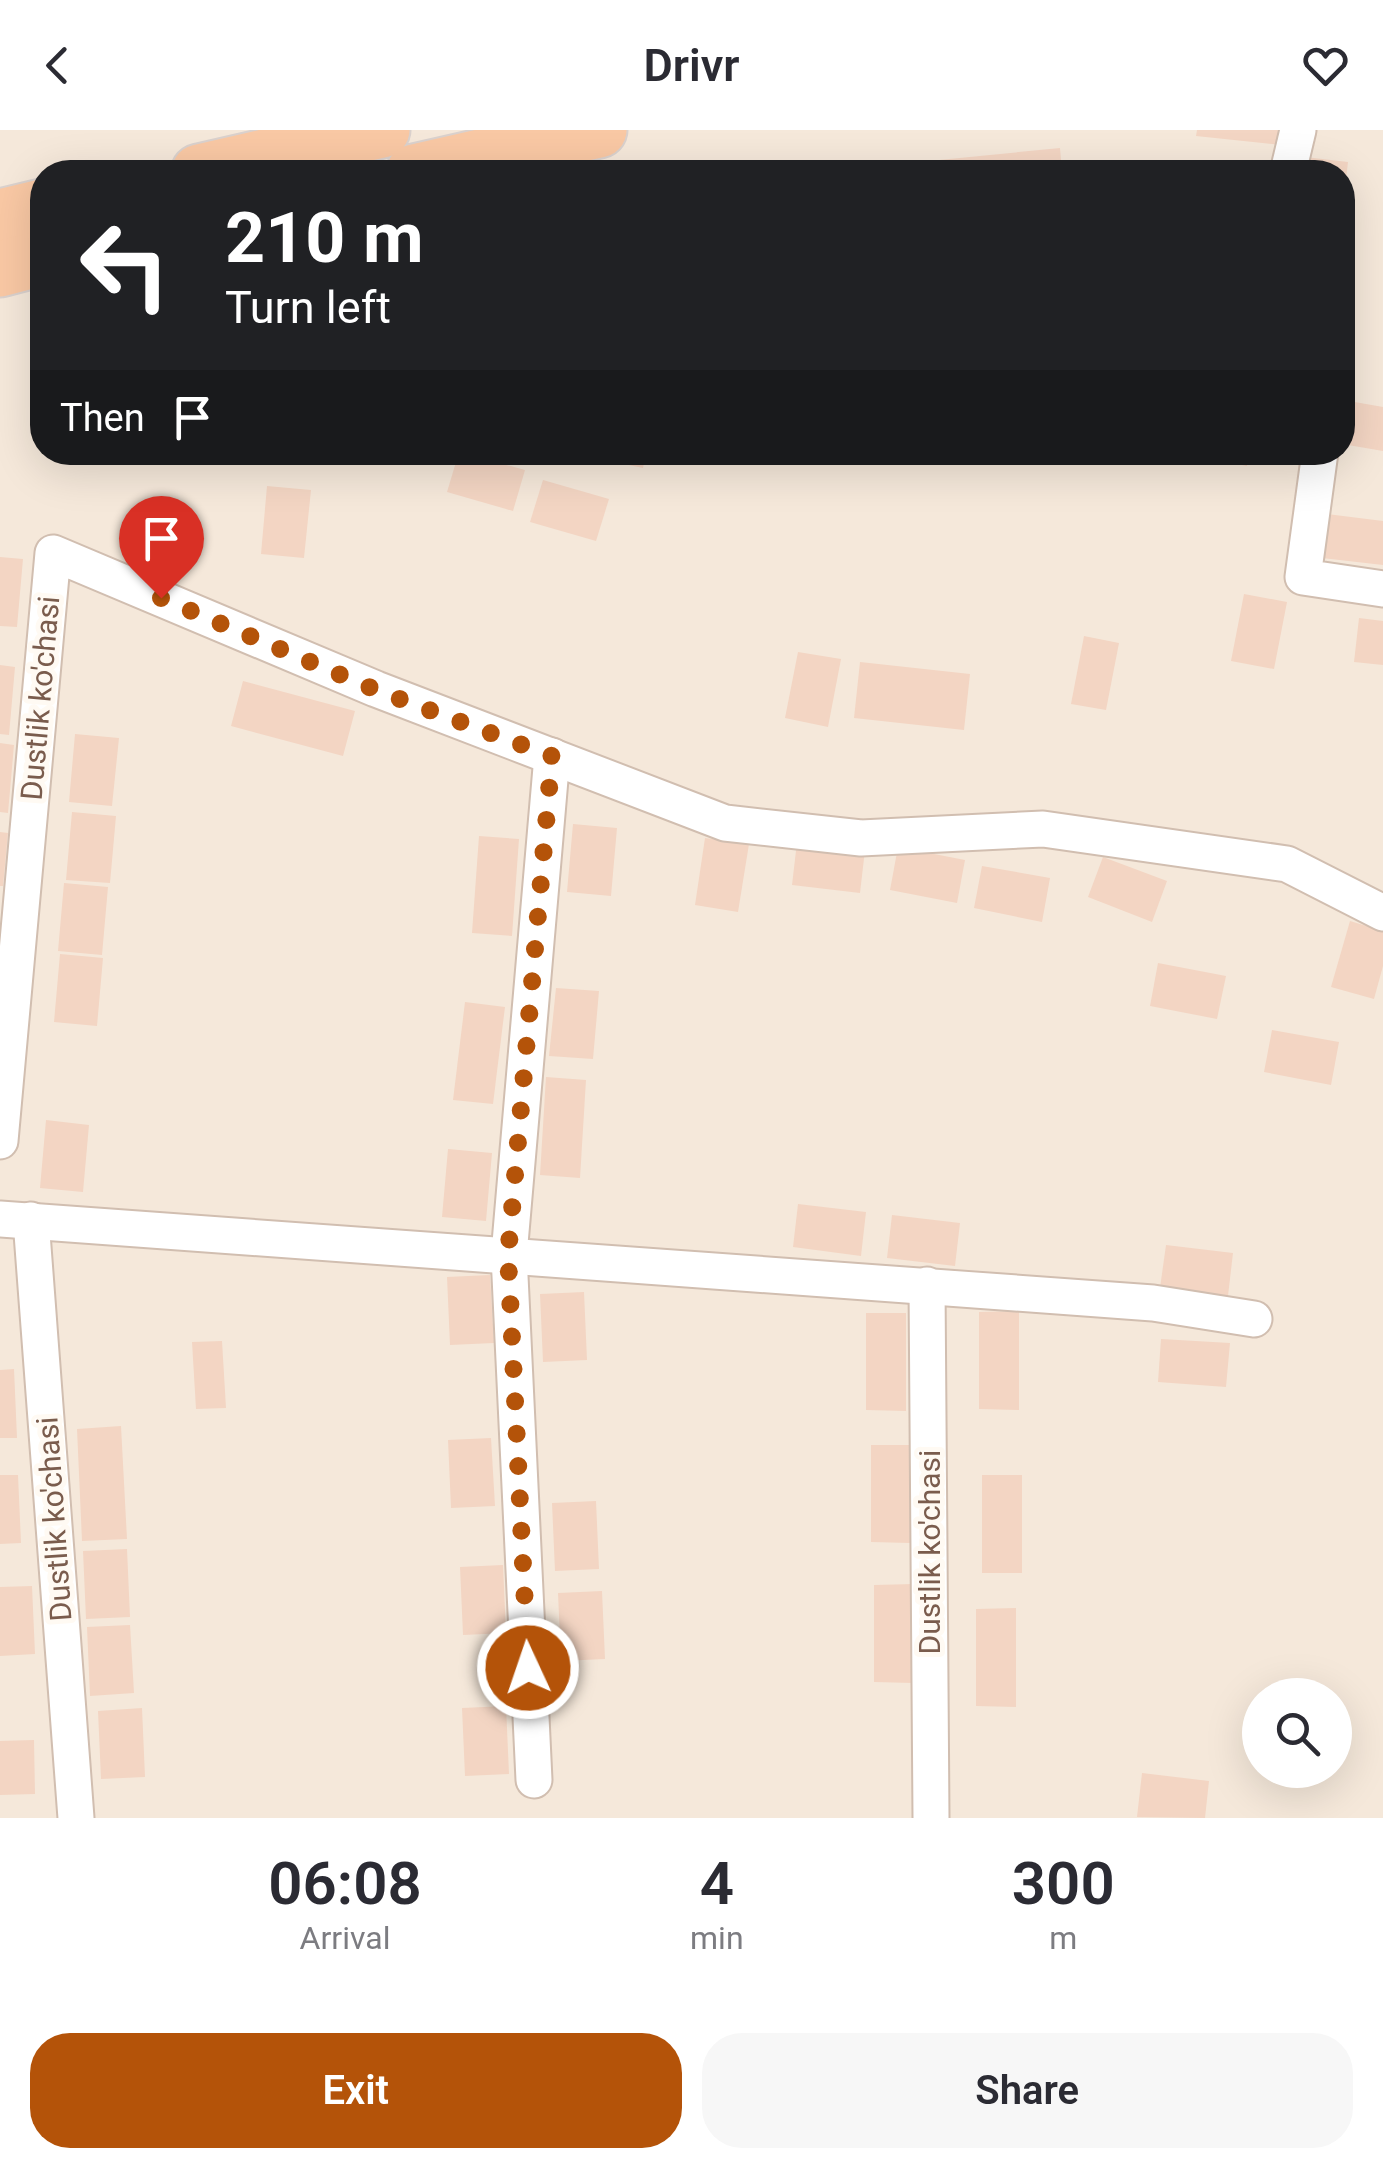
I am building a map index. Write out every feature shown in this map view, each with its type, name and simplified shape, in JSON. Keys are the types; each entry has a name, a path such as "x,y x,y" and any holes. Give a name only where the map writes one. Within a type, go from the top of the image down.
{"highway":[{"path":"251,160 382,130"},
{"path":"467,160 599,130"},
{"path":"0,269 30,229"}],"street":[{"path":"1291,160 1298,130"},
{"path":"1318,465 1304,577 1383,589"},
{"name":"Dustlik ko'chasi","path":"0,1141 53,553 376,690 552,756"},
{"path":"534,1780 508,1255 552,756 725,823 861,838 1044,829 1287,864 1383,913"},
{"name":"Dustlik ko'chasi","path":"76,1818 16,1220 1153,1303 1254,1319"},
{"name":"Dustlik ko'chasi","path":"927,1285 931,1818"}],"shaded area":[{"path":"0,130 1383,130 1383,1818 0,1818"}],"building":[{"path":"1197,130 1283,130 1281,145 1196,136"},
{"path":"1060,148 1061,160 939,160"},
{"path":"1355,402 1383,407 1383,451 1355,446"},
{"path":"455,465 507,465 525,470 513,511 447,492"},
{"path":"543,480 609,499 596,541 530,522"},
{"path":"267,486 311,490 304,558 261,554"},
{"path":"1327,514 1383,521 1383,565 1322,558"},
{"path":"0,557 23,559 17,627 0,626"},
{"path":"1244,594 1287,602 1274,669 1231,661"},
{"path":"1359,618 1383,621 1383,665 1354,662"},
{"path":"1084,636 1119,643 1106,710 1071,704"},
{"path":"798,652 841,659 828,727 785,718"},
{"path":"860,662 970,674 964,730 854,718"},
{"path":"0,665 15,667 9,735 0,734"},
{"path":"243,681 355,711 343,756 231,726"},
{"path":"75,734 119,738 112,806 69,802"},
{"path":"0,743 14,745 8,813 0,812"},
{"path":"72,812 116,816 110,883 66,880"},
{"path":"573,824 617,828 611,896 567,892"},
{"path":"0,832 8,833 3,886 0,886"},
{"path":"479,836 519,839 512,936 472,933"},
{"path":"705,838 749,844 738,912 695,905"},
{"path":"797,842 865,850 860,893 792,885"},
{"path":"898,847 965,860 957,903 890,890"},
{"path":"1103,857 1167,881 1152,922 1088,897"},
{"path":"982,866 1050,878 1042,922 974,908"},
{"path":"64,883 108,887 102,955 58,951"},
{"path":"1350,921 1383,931 1383,966 1374,999 1331,987"},
{"path":"60,954 103,958 97,1026 54,1022"},
{"path":"1158,963 1226,976 1217,1019 1150,1006"},
{"path":"556,988 599,991 593,1059 549,1056"},
{"path":"465,1002 505,1007 493,1104 453,1100"},
{"path":"1272,1030 1339,1042 1331,1085 1264,1072"},
{"path":"546,1077 586,1080 580,1178 540,1175"},
{"path":"46,1120 89,1125 83,1192 40,1188"},
{"path":"448,1149 492,1153 486,1221 442,1217"},
{"path":"798,1204 866,1212 861,1256 793,1247"},
{"path":"892,1215 960,1223 955,1266 887,1258"},
{"path":"1166,1245 1233,1253 1228,1296 1160,1288"},
{"path":"490,1275 494,1343 450,1345 447,1277"},
{"path":"584,1292 587,1360 543,1362 540,1294"},
{"path":"1019,1311 1019,1410 979,1409 979,1312"},
{"path":"866,1313 906,1313 906,1411 866,1410"},
{"path":"1161,1339 1230,1343 1226,1387 1158,1382"},
{"path":"222,1341 226,1408 196,1409 192,1342"},
{"path":"14,1369 17,1438 0,1438 0,1370"},
{"path":"121,1426 127,1539 82,1541 77,1429"},
{"path":"491,1438 495,1506 451,1508 448,1440"},
{"path":"871,1445 910,1445 910,1543 871,1542"},
{"path":"0,1475 18,1475 21,1543 0,1544"},
{"path":"982,1475 1022,1475 1022,1573 982,1573"},
{"path":"596,1501 599,1569 555,1571 552,1503"},
{"path":"127,1549 130,1617 86,1619 83,1551"},
{"path":"503,1565 506,1633 463,1635 460,1567"},
{"path":"914,1584 913,1683 874,1682 874,1585"},
{"path":"32,1586 35,1654 0,1656 0,1587"},
{"path":"602,1591 605,1659 561,1661 558,1593"},
{"path":"1016,1608 1016,1707 976,1706 976,1609"},
{"path":"130,1625 134,1693 90,1696 87,1627"},
{"path":"506,1706 509,1774 465,1776 462,1708"},
{"path":"142,1708 145,1777 101,1779 98,1711"},
{"path":"34,1740 35,1794 0,1795 0,1741"},
{"path":"1142,1773 1209,1781 1205,1818 1137,1817"}],"route":[{"path":"161,598 376,690 552,756 508,1255 528,1668"}]}
